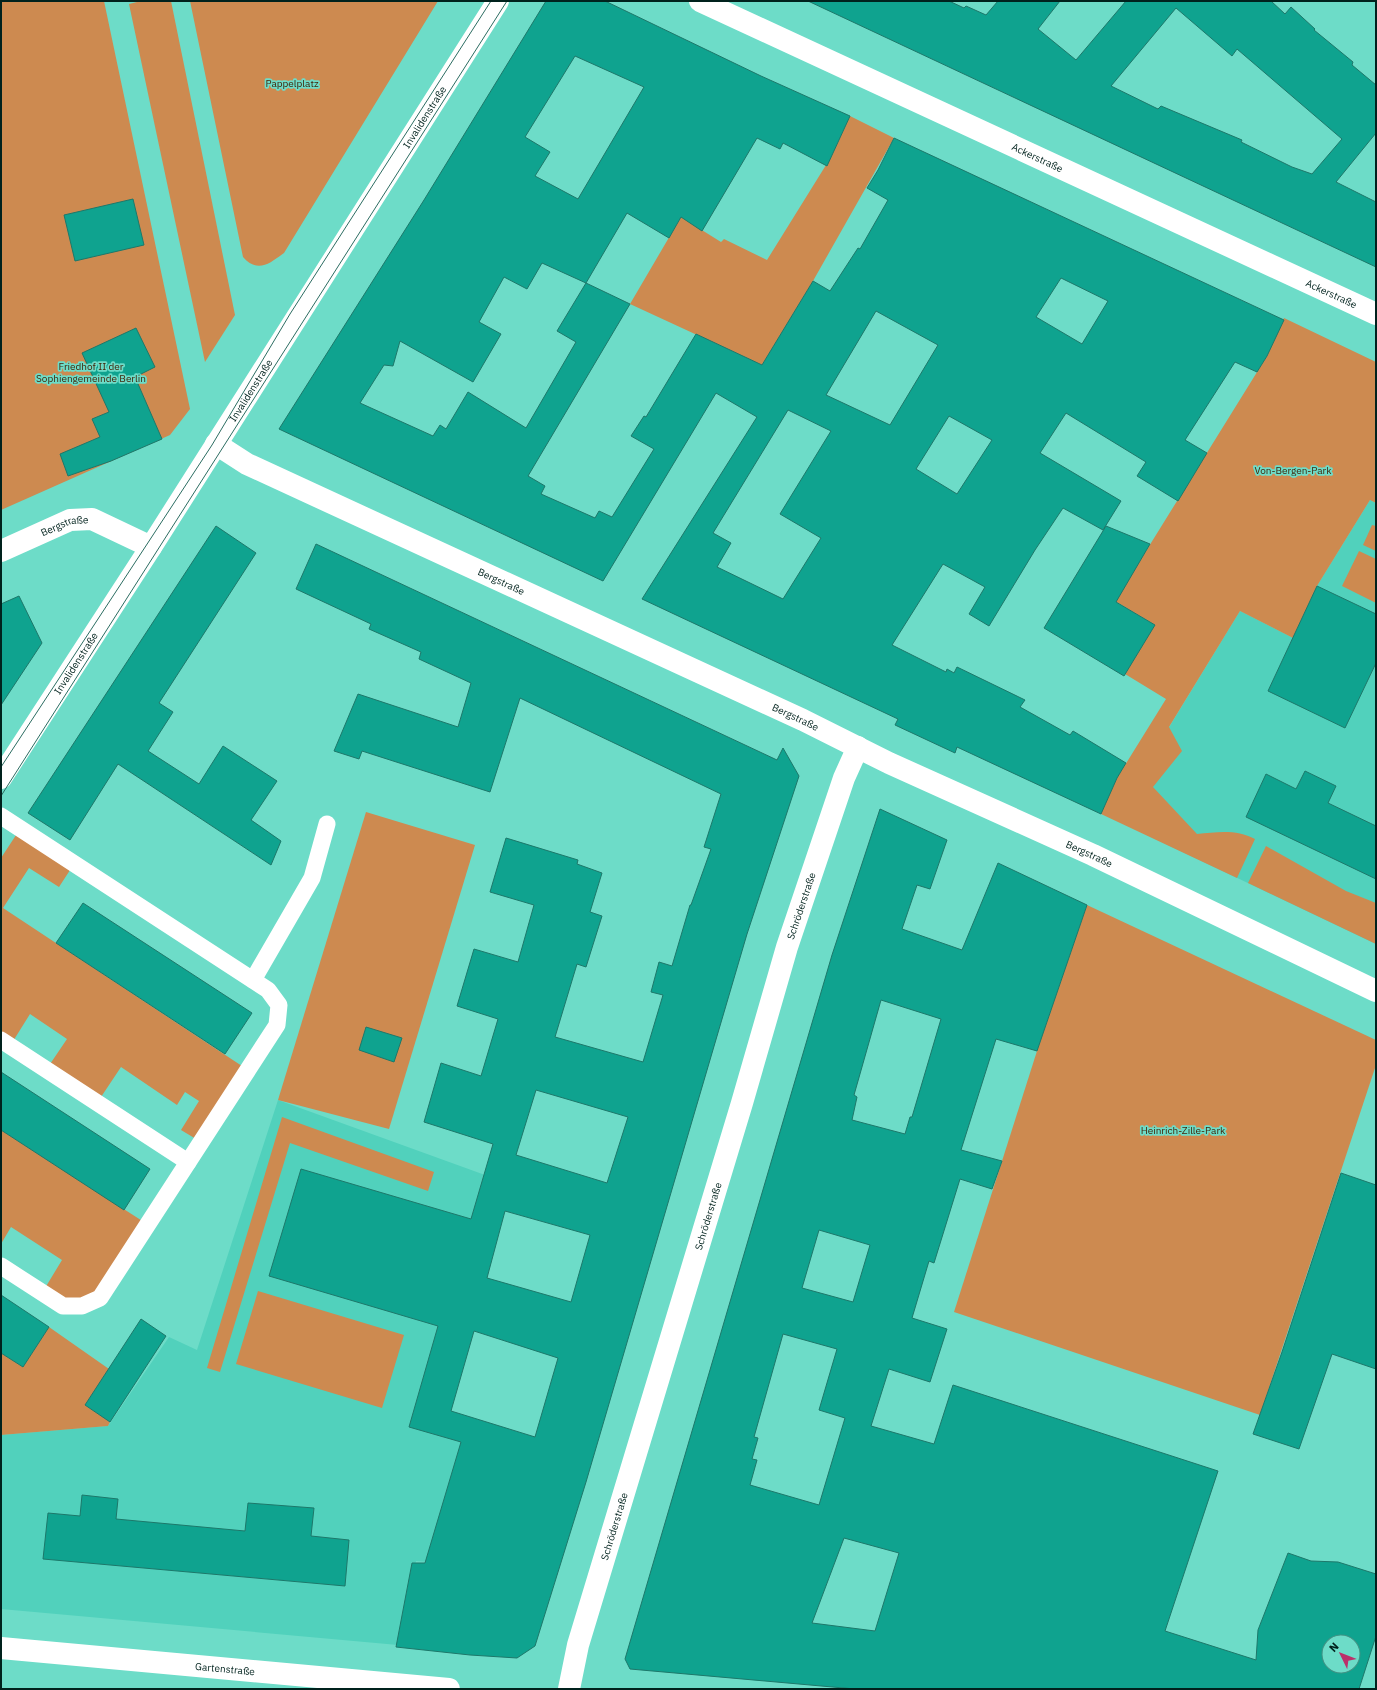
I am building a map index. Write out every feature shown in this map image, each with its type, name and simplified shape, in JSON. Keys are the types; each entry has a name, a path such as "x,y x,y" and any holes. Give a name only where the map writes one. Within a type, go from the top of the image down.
{"street":[{"name":"Invalidenstraße","path":"1,778 151,547 498,1"},
{"name":"Ackerstraße","path":"700,1 1376,314"},
{"name":"Bergstraße","path":"216,444 247,464 798,717 858,747 1093,855 1376,991"},
{"name":"Bergstraße","path":"1,551 70,520 92,519 151,547"},
{"name":"Schröderstraße","path":"569,1689 578,1645 740,1110 787,947 844,778 858,747"},
{"name":"Gartenstraße","path":"1,1648 435,1688"}],"lane":[{"path":"1,816 268,990 279,1005 277,1025 100,1298 82,1306 63,1306 1,1266"},
{"path":"253,980 312,878 327,824"},
{"path":"1,1040 188,1162"}],"shaded area":[{"path":"1370,500 1376,503 1376,944 1147,835 1132,788 1240,611 1293,638 1317,586"},
{"path":"278,1100 485,1175 409,1427 465,1442 429,1562 416,1561 398,1645 1,1609 1,1435 108,1426 169,1337 197,1350"}],"green space":[{"name":"Friedhof II der Sophiengemeinde Berlin","path":"1,1 104,1 190,409 170,435 1,510"},
{"path":"141,1 171,1 235,315 205,362 129,4"},
{"name":"Pappelplatz","path":"190,1 438,1 284,253 264,265 254,265 243,257"},
{"path":"850,116 894,138 813,281 762,365 630,304 681,217 721,242 724,239 767,260 831,157"},
{"name":"Von-Bergen-Park","path":"1284,318 1376,362 1376,503 1370,500 1317,586 1293,638 1240,611 1169,727 1182,751 1153,787 1197,834 1234,832 1255,839 1237,878 1101,814 1117,778 1166,699 1125,674 1155,625 1115,601 1267,356"},
{"path":"1372,525 1376,526 1376,551 1363,545"},
{"path":"1359,551 1376,559 1376,603 1342,586"},
{"path":"366,812 475,845 389,1129 278,1100"},
{"path":"20,829 74,864 59,887 29,868 3,908 248,1070 201,1142 181,1130 199,1101 185,1092 177,1105 121,1067 97,1103 46,1070 67,1039 30,1014 10,1046 1,1040 1,858"},
{"path":"1266,846 1346,891 1376,903 1376,944 1248,883"},
{"name":"Heinrich-Zille-Park","path":"1087,905 1376,1040 1376,1065 1260,1415 954,1312 1037,1051"},
{"path":"282,1117 434,1172 428,1191 290,1143 220,1372 207,1368"},
{"path":"1,1130 147,1224 100,1298 82,1306 42,1293 62,1260 11,1227 1,1244"},
{"path":"258,1291 404,1335 382,1408 236,1364"},
{"path":"49,1327 109,1369 85,1405 110,1422 108,1426 1,1435 1,1353 23,1367"}],"building":[{"path":"546,1 605,1 761,76 850,116 827,166 783,143 780,149 757,138 702,231 681,217 669,238 627,213 586,283 630,304 528,476 545,486 541,494 595,518 599,511 612,517 654,449 631,436 644,416 646,417 696,334 762,365 813,281 830,291 858,248 860,249 888,200 867,188 894,138 1284,320 1267,356 1257,372 1235,362 1185,440 1207,453 1178,501 1137,476 1146,462 1066,413 1040,453 1121,501 1103,530 1063,508 1035,550 989,626 969,614 985,587 943,564 892,645 946,672 947,669 954,673 957,667 1025,700 1020,707 1070,735 1073,731 1126,763 1117,778 1101,814 957,747 955,753 895,725 898,719 642,599 757,417 716,393 603,581 279,429 424,200","holes":["575,56 644,87 578,199 535,176 550,152 525,137","542,263 586,283 557,331 576,342 526,428 468,392 446,429 440,425 433,436 360,403 384,365 393,366 400,341 473,382 501,334 479,322 504,277 527,289","1061,278 1108,301 1082,344 1036,317","876,311 938,345 890,425 826,395","788,410 831,431 780,514 821,538 783,599 717,567 731,543 713,533","949,416 992,440 957,494 916,469"]},
{"path":"808,1 949,1 964,8 966,6 986,15 998,1 1060,1 1038,29 1076,60 1126,1 1271,1 1285,14 1291,7 1315,29 1314,30 1353,62 1352,65 1376,85 1376,133 1336,182 1376,202 1376,267","holes":["1176,8 1232,56 1237,49 1342,139 1312,174 1292,167 1241,142 1242,140 1161,106 1158,109 1111,86"]},
{"path":"133,199 144,245 75,261 64,215"},
{"path":"136,328 155,367 135,377 162,439 111,461 68,476 60,454 100,437 92,419 109,412 82,353"},
{"path":"216,526 256,553 159,703 173,712 148,751 199,784 223,746 277,781 251,820 281,841 271,865 118,764 70,840 28,813"},
{"path":"1106,526 1150,544 1116,602 1155,625 1124,676 1044,628"},
{"path":"316,544 777,760 783,748 799,776 747,934 586,1482 535,1646 517,1658 470,1655 396,1647 412,1563 425,1563 461,1442 409,1427 438,1326 269,1276 301,1169 471,1219 493,1144 424,1122 441,1063 481,1076 498,1019 457,1006 474,949 518,962 534,905 490,892 506,838 578,860 577,864 602,873 590,912 602,916 586,967 577,964 555,1037 643,1062 663,995 651,992 659,962 672,966 690,905 711,849 704,847 721,794 520,698 490,792 362,751 359,759 334,751 358,694 458,727 471,683 419,659 421,652 369,629 371,624 296,589","holes":["536,1090 628,1117 607,1183 516,1155","505,1211 590,1235 571,1302 487,1278","474,1331 558,1358 535,1437 451,1411"]},
{"path":"1317,586 1376,614 1376,663 1345,728 1268,691"},
{"path":"19,596 42,643 1,705 1,604"},
{"path":"1305,771 1336,786 1328,803 1376,826 1376,879 1246,817 1266,774 1296,789"},
{"path":"880,809 947,840 930,889 917,885 902,929 962,950 998,863 1087,905 1037,1051 996,1039 961,1150 1002,1161 992,1189 960,1179 934,1263 929,1261 912,1318 947,1329 930,1382 889,1369 871,1426 934,1444 953,1385 1218,1471 1165,1631 1256,1660 1258,1630 1288,1553 1311,1561 1338,1562 1376,1574 1376,1636 1359,1689 855,1689 630,1669 625,1659 832,955","holes":["881,1000 941,1019 912,1117 910,1117 905,1134 852,1120 857,1097 854,1095","819,1230 870,1245 853,1302 802,1288","783,1334 837,1349 819,1410 845,1418 819,1505 750,1485 757,1460 752,1459 758,1438 754,1437","844,1538 899,1553 875,1631 812,1623"]},
{"path":"83,903 252,1013 225,1054 56,943"},
{"path":"366,1027 402,1038 394,1062 359,1050"},
{"path":"1,1072 150,1169 124,1210 1,1130"},
{"path":"1341,1173 1376,1185 1376,1369 1332,1354 1299,1449 1253,1434 1282,1352"},
{"path":"1,1295 49,1327 23,1367 1,1353"},
{"path":"141,1319 166,1336 110,1422 85,1405"},
{"path":"82,1495 118,1499 116,1519 245,1531 248,1503 314,1508 311,1536 349,1540 345,1586 43,1559 48,1513 80,1516"}],"tram line":[{"path":"1,767 212,445 290,314 491,1"},
{"path":"1,796 507,1"}]}
